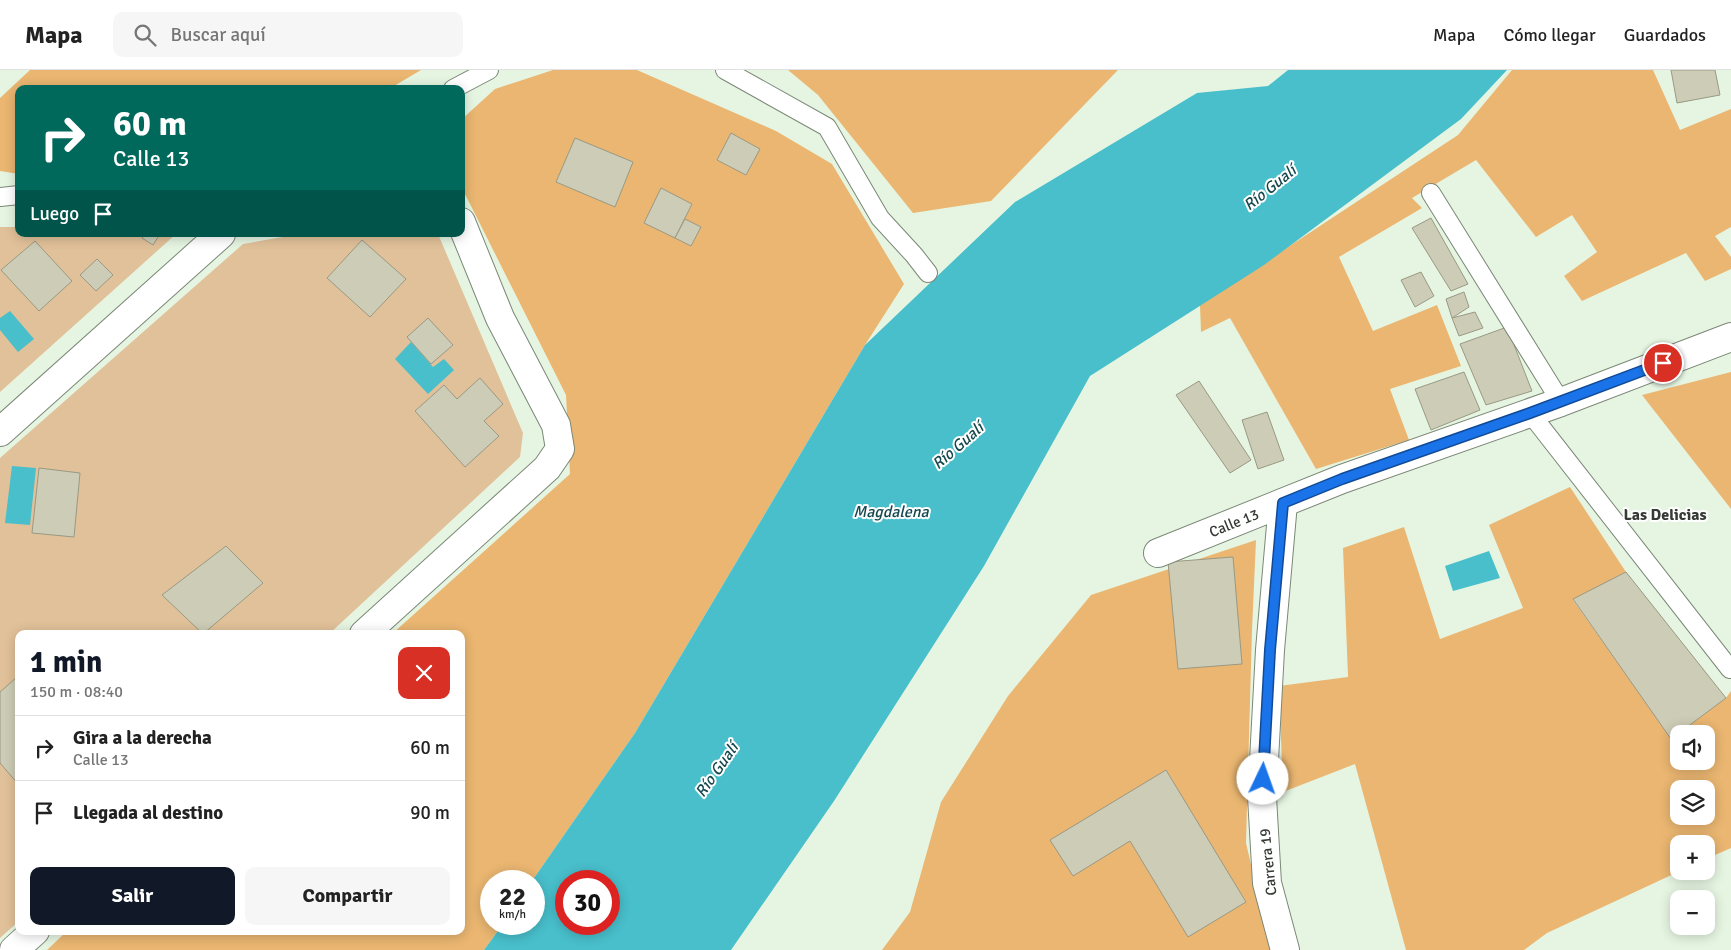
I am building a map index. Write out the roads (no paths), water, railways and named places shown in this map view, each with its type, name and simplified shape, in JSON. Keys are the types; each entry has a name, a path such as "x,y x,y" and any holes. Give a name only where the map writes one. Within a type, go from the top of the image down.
{"street":[{"path":"368,630 546,468 560,449 556,425 500,318 465,232"},
{"path":"0,432 218,237"},
{"name":"Calle 13","path":"1158,553 1342,479 1561,402 1731,337"},
{"name":"Carrera 19","path":"1283,503 1270,650 1262,797 1267,883 1285,950"},
{"path":"14,950 31,935"}],"lane":[{"path":"461,85 489,70"},
{"path":"725,70 828,127 880,218 914,255 928,274"},
{"path":"1431,193 1561,402"},
{"path":"0,197 15,195"},
{"path":"1530,413 1730,669"}],"water":[{"name":"Magdalena","path":"1288,70 1507,70 1461,119 1264,265 1090,376 984,566 834,801 731,950 484,950 495,935 545,935 545,870 540,870 635,733 865,345 1015,202 1197,93 1268,86"},
{"path":"10,311 34,339 18,352 0,330 0,318"},
{"path":"411,342 433,367 444,359 454,370 428,394 395,359"},
{"path":"12,466 36,468 30,525 5,523"},
{"path":"1489,551 1500,578 1453,591 1445,566"}],"district":[{"name":"Las Delicias","path":"1665,515"}],"water label":[{"name":"Río Gualí","path":"1270,188"},
{"name":"Río Gualí","path":"958,446"},
{"name":"Río Gualí","path":"717,770"}]}
